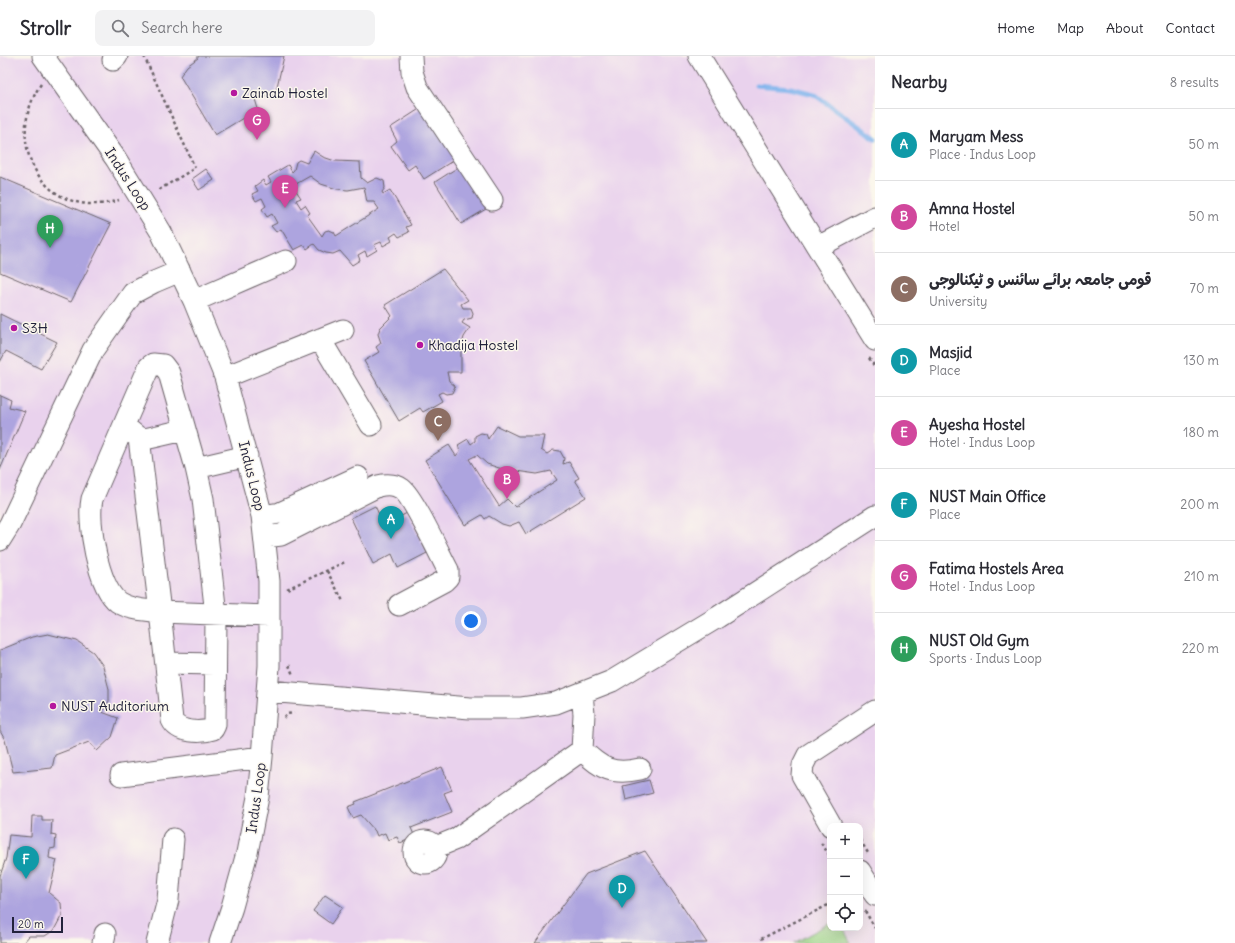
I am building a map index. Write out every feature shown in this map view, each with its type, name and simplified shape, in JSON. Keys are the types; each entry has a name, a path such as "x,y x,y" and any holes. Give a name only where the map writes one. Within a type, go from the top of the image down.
{"street":[{"name":"Indus Loop","path":"43,56 116,159 161,232 180,271 194,301 225,378 262,516 265,537 269,616 268,690 262,757 258,797 247,853 220,943"},
{"path":"410,56 412,72 417,87 492,200"},
{"path":"699,56 875,340"},
{"path":"712,78 717,56"},
{"path":"818,247 875,217"},
{"path":"194,301 286,261"},
{"path":"0,540 10,524 93,350 133,293 180,271"},
{"path":"225,378 343,330"},
{"path":"320,339 371,425"},
{"path":"131,432 160,612 172,720 175,726 182,729 207,731 213,729 215,725 216,615 203,499 196,468 169,373 163,365 158,364 149,367 131,432 92,499 90,518 94,546 102,574 110,592 117,601 129,608 160,612 216,615 269,616"},
{"path":"131,432 150,439 184,430"},
{"path":"196,468 247,456"},
{"path":"262,516 280,513 358,477"},
{"path":"265,537 282,535 378,486 388,484 402,489 408,494 448,570 448,577 444,581 399,605"},
{"path":"268,690 478,708 522,708 556,703 612,682 718,617 875,516"},
{"path":"166,663 215,664"},
{"path":"582,694 584,714 582,750 594,762 606,769 628,772 640,769"},
{"path":"829,823 802,775 803,765 808,755 875,711"},
{"path":"196,731 199,764"},
{"path":"436,847 456,839 582,750"},
{"path":"121,775 262,757"},
{"path":"157,943 168,900 173,839"},
{"path":"866,865 869,902"}],"path":[{"path":"144,56 195,168 152,194"},
{"path":"42,82 32,95 27,106 22,127 23,144 27,160 35,174 46,186 60,196 76,202 92,204 109,203 125,198"},
{"path":"286,590 345,562"},
{"path":"327,571 343,600"},
{"path":"863,852 866,865"},
{"path":"869,902 875,928"},
{"path":"761,939 827,906"}],"shaded area":[{"path":"0,56 875,56 875,943 0,943"}],"green space":[{"path":"827,925 827,931 845,931 851,943 794,943"}],"building":[{"name":"Zainab Hostel","path":"198,56 284,56 276,91 277,96 267,96 255,99 258,109 215,135 180,76 187,66 198,58"},
{"path":"424,106 457,158 424,179 415,165 408,170 391,146 397,141 390,128"},
{"path":"314,151 323,157 335,161 360,162 361,178 367,183 377,178 384,181 385,188 382,192 383,194 390,190 411,225 406,227 409,232 399,237 396,233 390,237 392,241 383,246 381,242 374,245 377,250 367,256 365,251 358,255 360,260 352,265 340,251 333,254 326,253 319,250 314,244 307,249 304,245 294,250 281,229 276,232 271,226 277,223 272,214 267,217 262,209 266,206 262,198 256,201 252,194 258,191 255,186 263,180 266,185 271,182 268,177 288,165 292,172 296,162 299,160 307,163","holes":["310,176 321,184 337,189 348,190 364,187 367,202 374,202 379,209 336,236 334,232 329,230 325,231 322,236 307,215 310,213 305,205 301,208 296,200 301,198 295,189 292,192 289,188"]},
{"path":"460,166 486,209 461,224 435,182"},
{"path":"206,169 214,180 199,190 192,179"},
{"path":"0,177 111,224 71,302 0,272"},
{"name":"Khadija Hostel","path":"443,269 468,300 461,304 463,308 471,308 473,313 472,318 464,320 462,323 470,328 464,337 461,348 461,372 447,372 449,381 455,386 452,393 446,394 442,392 438,394 442,401 423,412 420,408 399,421 364,361 379,352 376,347 381,343 378,334 380,328 392,316 385,305"},
{"name":"S3H","path":"0,314 57,342 41,369 6,351 0,362"},
{"path":"0,395 11,400 9,407 25,411 0,470"},
{"path":"497,426 518,436 544,436 541,450 547,454 553,450 560,451 564,458 563,464 569,462 579,478 575,480 586,497 526,534 519,522 509,526 502,524 489,516 485,519 482,515 465,525 425,460 449,445 456,456 460,451 458,445 468,439 471,444 475,441 475,436 481,433 486,434 488,439","holes":["477,455 487,464 502,469 537,474 551,471 557,480 515,507 507,499 499,506 469,459"]},
{"path":"375,506 384,525 407,513 427,553 398,568 392,554 373,564 351,518"},
{"name":"NUST Auditorium","path":"48,634 77,641 93,652 103,666 109,689 109,701 102,712 118,718 112,737 97,751 89,742 55,755 52,768 13,772 5,740 0,731 0,650 32,637"},
{"path":"442,767 452,790 444,793 452,812 411,828 415,837 400,843 397,837 388,840 385,833 377,836 375,831 361,815 353,818 348,807 356,804 355,802"},
{"path":"649,780 653,793 626,800 623,786"},
{"path":"32,816 42,816 42,820 52,820 51,834 56,835 55,848 50,849 49,858 57,860 49,893 61,903 62,915 54,930 45,936 29,936 23,943 0,943 0,876 6,858 9,835 31,837"},
{"path":"645,851 707,943 535,943 586,874"},
{"path":"325,895 343,907 331,924 313,911"}],"waterway":[{"path":"756,85 790,88 814,94 875,138"}],"place":[{"name":"Zainab Hostel","path":"234,93"},
{"name":"Fatima Hostels Area","path":"257,140"},
{"name":"Ayesha Hostel","path":"285,208"},
{"name":"NUST Old Gym","path":"50,248"},
{"name":"S3H","path":"14,328"},
{"name":"Khadija Hostel","path":"420,345"},
{"name":"قومی جامعہ برائے سائنس و ٹیکنالوجی","path":"438,441"},
{"name":"Amna Hostel","path":"507,499"},
{"name":"Maryam Mess","path":"391,539"},
{"name":"NUST Auditorium","path":"53,706"},
{"name":"NUST Main Office","path":"26,879"},
{"name":"Masjid","path":"622,908"}]}
